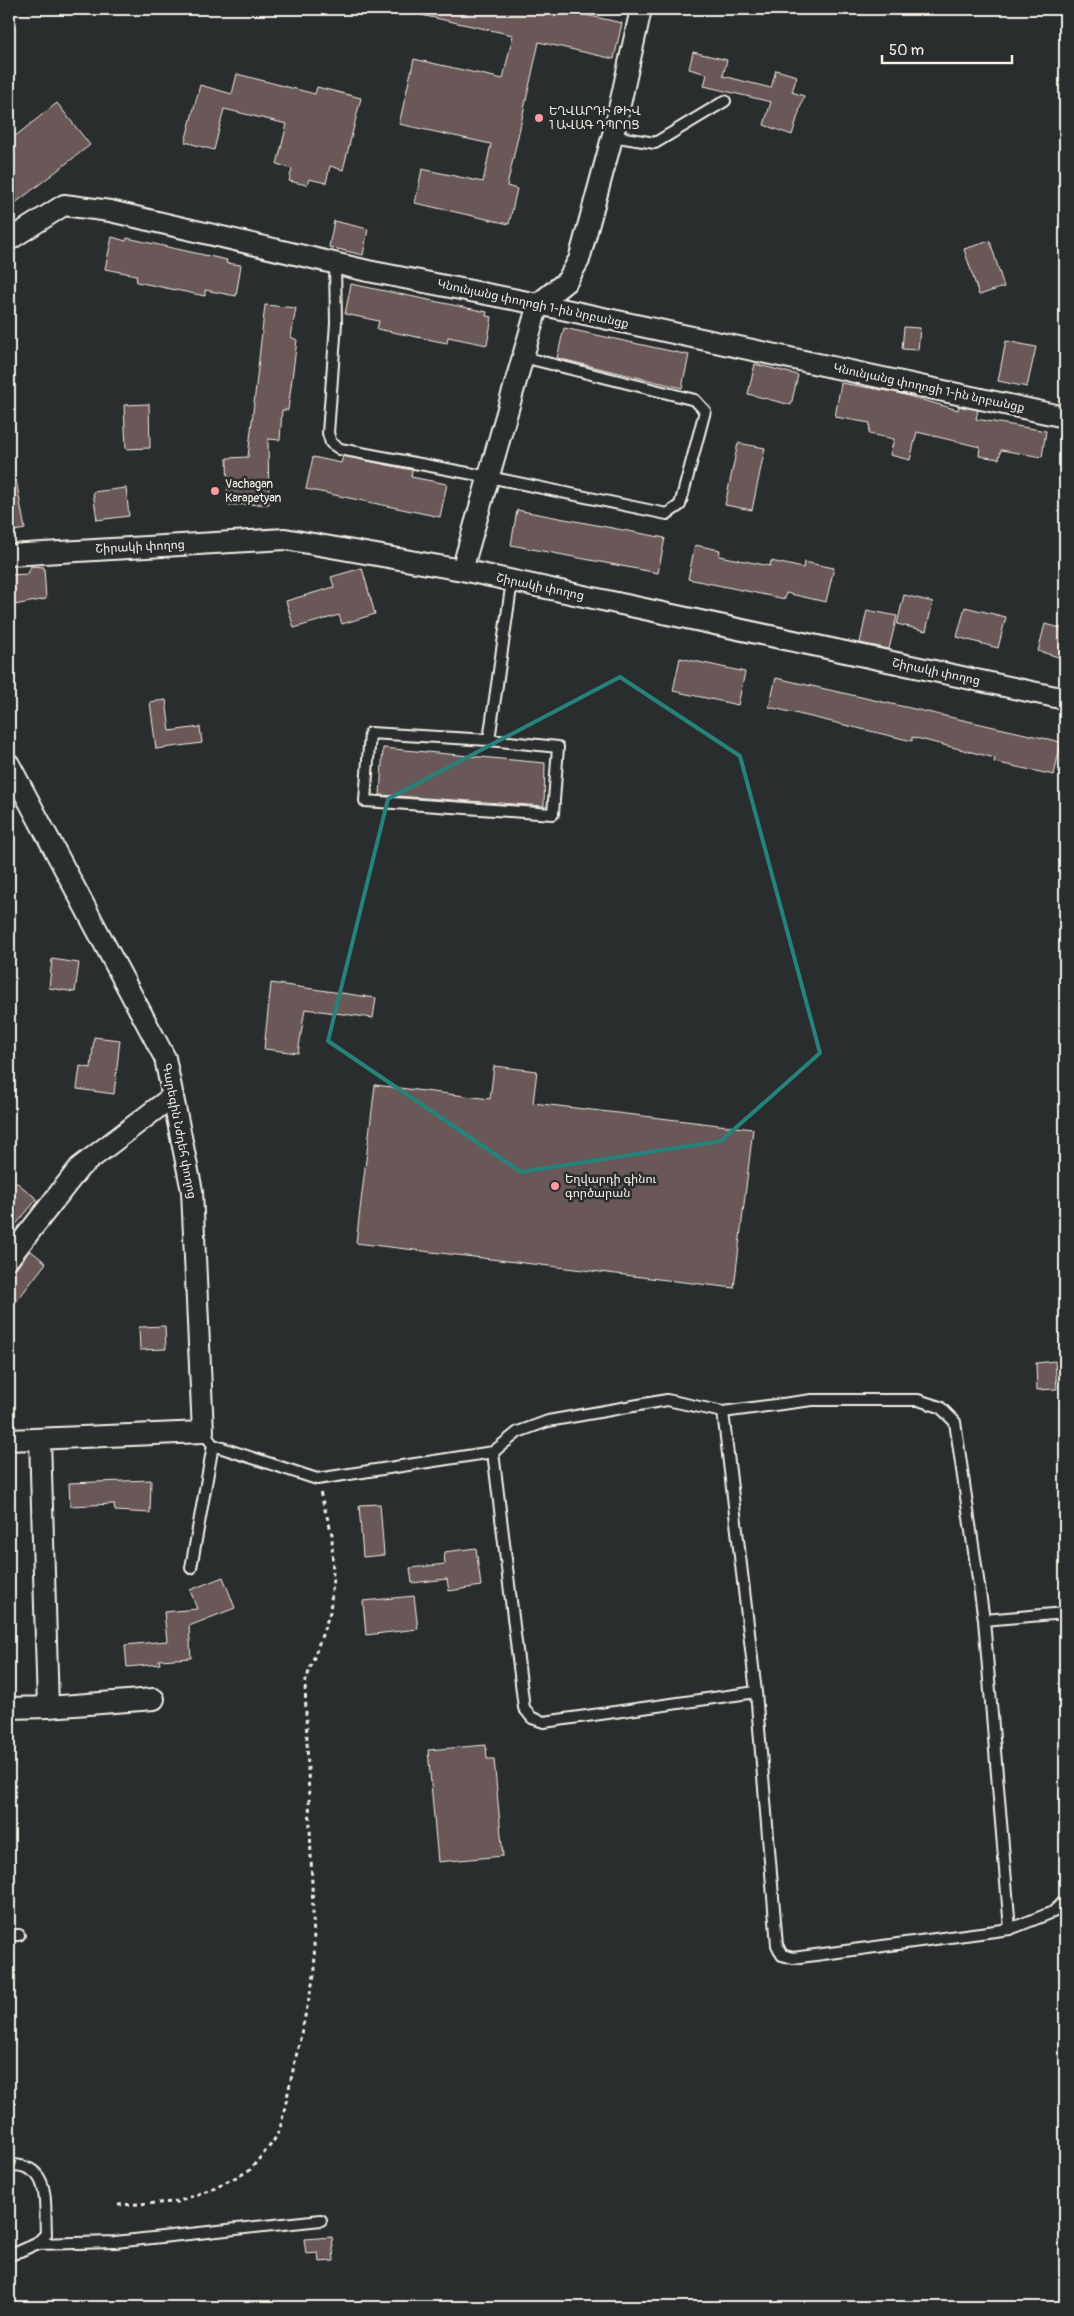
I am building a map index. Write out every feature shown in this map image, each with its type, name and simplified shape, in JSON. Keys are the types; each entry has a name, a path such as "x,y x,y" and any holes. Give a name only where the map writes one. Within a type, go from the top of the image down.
{"street":[{"path":"462,570 538,304 567,281 579,260 612,136 641,9"},
{"name":"Կնունյանց փողոցի 1-ին նրբանցք","path":"9,240 64,205 110,211 335,263 538,304 1065,417"},
{"name":"Շիրակի փողոց","path":"9,555 285,539 462,570 1065,699"},
{"name":"Գարեգին Նժդեհ փողոց","path":"9,764 166,1058 192,1191 208,1439"},
{"path":"9,1258 80,1167 173,1096"},
{"path":"40,1439 48,1707"},
{"path":"9,1440 208,1439"},
{"path":"9,1708 154,1699"}],"lane":[{"path":"612,136 655,142 725,101"},
{"path":"335,263 336,323 328,433 331,443 340,449 489,476 667,514 680,505 705,411 695,400 523,358"},
{"path":"489,740 512,581"},
{"path":"370,733 489,740 558,747 553,814 365,801 370,733"},
{"path":"191,1568 208,1439 317,1479 493,1452 518,1432 548,1421 667,1400 723,1412 812,1400 918,1400 940,1407 955,1422 984,1620 1010,1929"},
{"path":"723,1412 756,1692 777,1945 782,1955 794,1958 1010,1929 1053,1912 1065,1900"},
{"path":"493,1452 524,1708 532,1718 544,1722 756,1692"},
{"path":"984,1620 1065,1613"},
{"path":"9,2166 23,2165 33,2169 42,2181 46,2234 36,2244 9,2256"},
{"path":"36,2244 115,2242 321,2220"}],"path":[{"path":"118,2206 178,2202 249,2171 273,2142 280,2129 315,1971 306,1683 330,1612 332,1580 332,1534 317,1479"}],"highlighted area":[{"path":"620,677 740,756 820,1053 721,1141 521,1172 328,1041 388,799"}],"building":[{"path":"421,9 559,9 622,23 614,59 539,42 507,186 517,189 509,224 415,203 422,169 483,182 491,144 399,124 414,59 503,79 513,35 421,15"},
{"path":"693,52 727,60 723,76 771,88 776,70 797,76 792,92 804,96 792,135 764,125 771,102 704,86 707,74 689,69"},
{"path":"237,74 315,94 317,87 361,98 343,170 330,166 326,183 309,179 307,185 289,181 292,169 277,164 287,124 224,109 214,150 185,142 200,85 232,94"},
{"path":"57,103 90,145 9,208 9,141"},
{"path":"334,221 368,229 363,255 329,247"},
{"path":"112,237 126,241 127,238 227,260 226,263 241,265 236,296 205,290 205,296 137,282 136,275 105,269"},
{"path":"990,241 1004,287 979,295 964,249"},
{"path":"351,284 487,312 486,316 492,317 487,345 448,337 447,343 377,329 379,321 345,314"},
{"path":"265,305 296,308 291,337 297,340 288,410 282,410 280,440 268,439 269,504 228,505 227,458 248,457"},
{"path":"904,327 920,328 918,350 902,349"},
{"path":"564,328 689,355 682,388 557,358"},
{"path":"1006,341 1036,347 1027,387 998,381"},
{"path":"755,364 798,375 791,405 748,394"},
{"path":"841,383 894,392 958,410 959,406 978,410 976,419 1046,431 1042,457 1001,450 999,459 979,456 980,447 917,432 910,460 890,455 894,439 869,434 870,423 835,417"},
{"path":"149,404 150,448 126,449 124,405"},
{"path":"738,443 765,448 752,510 725,505"},
{"path":"343,456 412,470 411,477 447,484 440,517 306,489 313,457 341,463"},
{"path":"16,480 25,529 9,532 9,481"},
{"path":"126,488 129,516 97,520 93,492"},
{"path":"517,510 665,538 658,573 511,545"},
{"path":"695,545 720,550 719,556 770,566 771,561 803,568 804,562 834,568 826,602 786,593 785,599 688,579"},
{"path":"31,566 44,567 46,599 9,606 9,575 28,574"},
{"path":"362,568 375,614 342,624 339,615 294,628 286,601 334,587 331,577"},
{"path":"904,595 933,602 926,631 897,624"},
{"path":"965,607 1006,617 998,648 957,637"},
{"path":"867,610 897,616 889,649 860,643"},
{"path":"1045,624 1065,629 1065,659 1038,651"},
{"path":"680,658 745,672 738,705 673,691"},
{"path":"776,678 1061,742 1054,775 994,762 995,758 912,737 912,741 769,707"},
{"path":"166,700 170,731 200,727 202,743 156,749 150,702"},
{"path":"383,748 545,763 544,806 380,795"},
{"path":"52,959 79,963 75,992 49,988"},
{"path":"271,983 376,998 373,1018 305,1009 298,1053 264,1049"},
{"path":"94,1037 120,1040 114,1094 77,1089 80,1066 91,1068"},
{"name":"Եղվարդի գինու գործարան","path":"494,1066 537,1071 533,1103 753,1129 734,1288 356,1243 375,1085 490,1099"},
{"path":"15,1181 37,1199 9,1233 9,1189"},
{"path":"30,1250 46,1263 9,1311 9,1271 18,1266"},
{"path":"165,1326 166,1349 140,1350 139,1327"},
{"path":"1055,1361 1057,1389 1037,1390 1036,1363"},
{"path":"151,1480 150,1513 115,1511 114,1504 70,1506 69,1483"},
{"path":"380,1504 384,1555 363,1557 359,1505"},
{"path":"476,1548 481,1586 449,1591 447,1579 412,1583 410,1568 445,1564 444,1552"},
{"path":"223,1577 235,1608 189,1626 191,1658 159,1660 160,1664 127,1667 125,1645 167,1641 164,1612 197,1609 190,1590"},
{"path":"414,1596 418,1629 366,1635 363,1601"},
{"path":"486,1745 487,1759 494,1759 503,1856 438,1862 428,1750"},
{"path":"332,2237 334,2261 319,2262 318,2253 306,2254 304,2239"}],"place":[{"name":"ԵՂՎԱՐԴԻ ԹԻՎ 1 ԱՎԱԳ ԴՊՐՈՑ","path":"539,118"},
{"name":"Vachagan Karapetyan","path":"215,491"},
{"name":"Եղվարդի գինու գործարան","path":"555,1186"}]}
